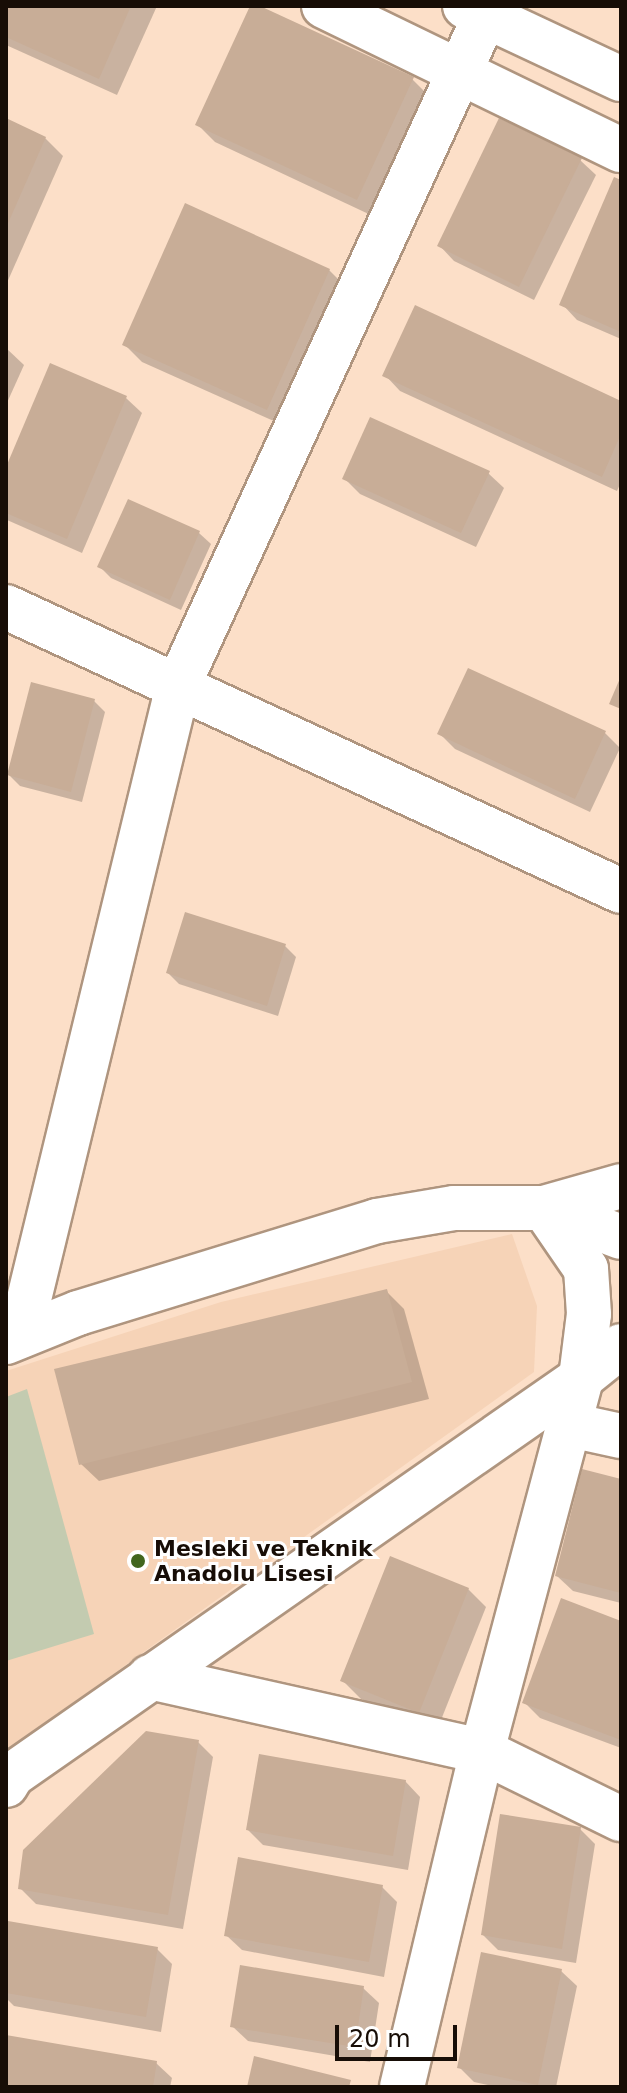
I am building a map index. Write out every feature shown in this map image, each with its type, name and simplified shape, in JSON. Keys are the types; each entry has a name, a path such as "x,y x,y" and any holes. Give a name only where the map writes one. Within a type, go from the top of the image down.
{"street":[{"path":"324,6 460,69 621,150"},
{"path":"13,1339 178,686 460,69 475,11 621,79"},
{"path":"6,607 621,891"},
{"path":"13,1339 78,1313 377,1221 454,1208 544,1208 621,1186"},
{"path":"544,1208 621,1237"},
{"path":"402,2087 482,1751 581,1378 589,1314 586,1269 544,1208"},
{"path":"6,1785 12,1775 581,1378 621,1346"},
{"path":"570,1425 621,1436"},
{"path":"150,1677 482,1751 621,1819"}],"shaded area":[{"name":"Mesleki ve Teknik Anadolu Lisesi","path":"512,1234 537,1306 534,1372 6,1751 6,1371 221,1302"}],"green space":[{"path":"27,1389 94,1634 6,1661 6,1397"}],"building":[{"path":"6,6 131,6 99,79 6,37"},
{"path":"250,6 260,6 414,77 357,200 195,125"},
{"path":"6,118 46,137 6,228"},
{"path":"499,118 582,158 519,287 437,246"},
{"path":"614,177 621,180 621,332 559,305"},
{"path":"185,203 330,269 267,410 122,345"},
{"path":"415,305 621,401 621,434 602,477 382,376"},
{"path":"50,363 127,396 67,539 6,513 6,467"},
{"path":"370,417 490,471 461,533 342,479"},
{"path":"128,499 200,531 170,600 97,567"},
{"path":"468,668 606,731 575,799 437,734"},
{"path":"621,676 621,709 609,704"},
{"path":"31,682 95,699 71,792 7,775"},
{"path":"185,912 286,944 267,1006 166,973"},
{"path":"387,1289 412,1382 79,1465 54,1369"},
{"path":"582,1469 621,1479 621,1593 555,1576"},
{"path":"390,1556 469,1588 419,1713 340,1681"},
{"path":"561,1598 621,1621 621,1740 522,1703"},
{"path":"146,1731 199,1740 168,1915 18,1889 23,1850"},
{"path":"259,1754 406,1780 393,1856 246,1830"},
{"path":"500,1814 581,1827 562,1949 481,1935"},
{"path":"238,1857 383,1885 369,1962 224,1936"},
{"path":"8,1921 158,1947 146,2017 6,1993"},
{"path":"481,1952 562,1969 538,2085 457,2068"},
{"path":"240,1965 364,1986 355,2047 230,2027"},
{"path":"6,2035 157,2061 153,2087 6,2087"},
{"path":"254,2056 351,2080 349,2087 247,2087"}],"place":[{"name":"Mesleki ve Teknik Anadolu Lisesi","path":"138,1561"}]}
